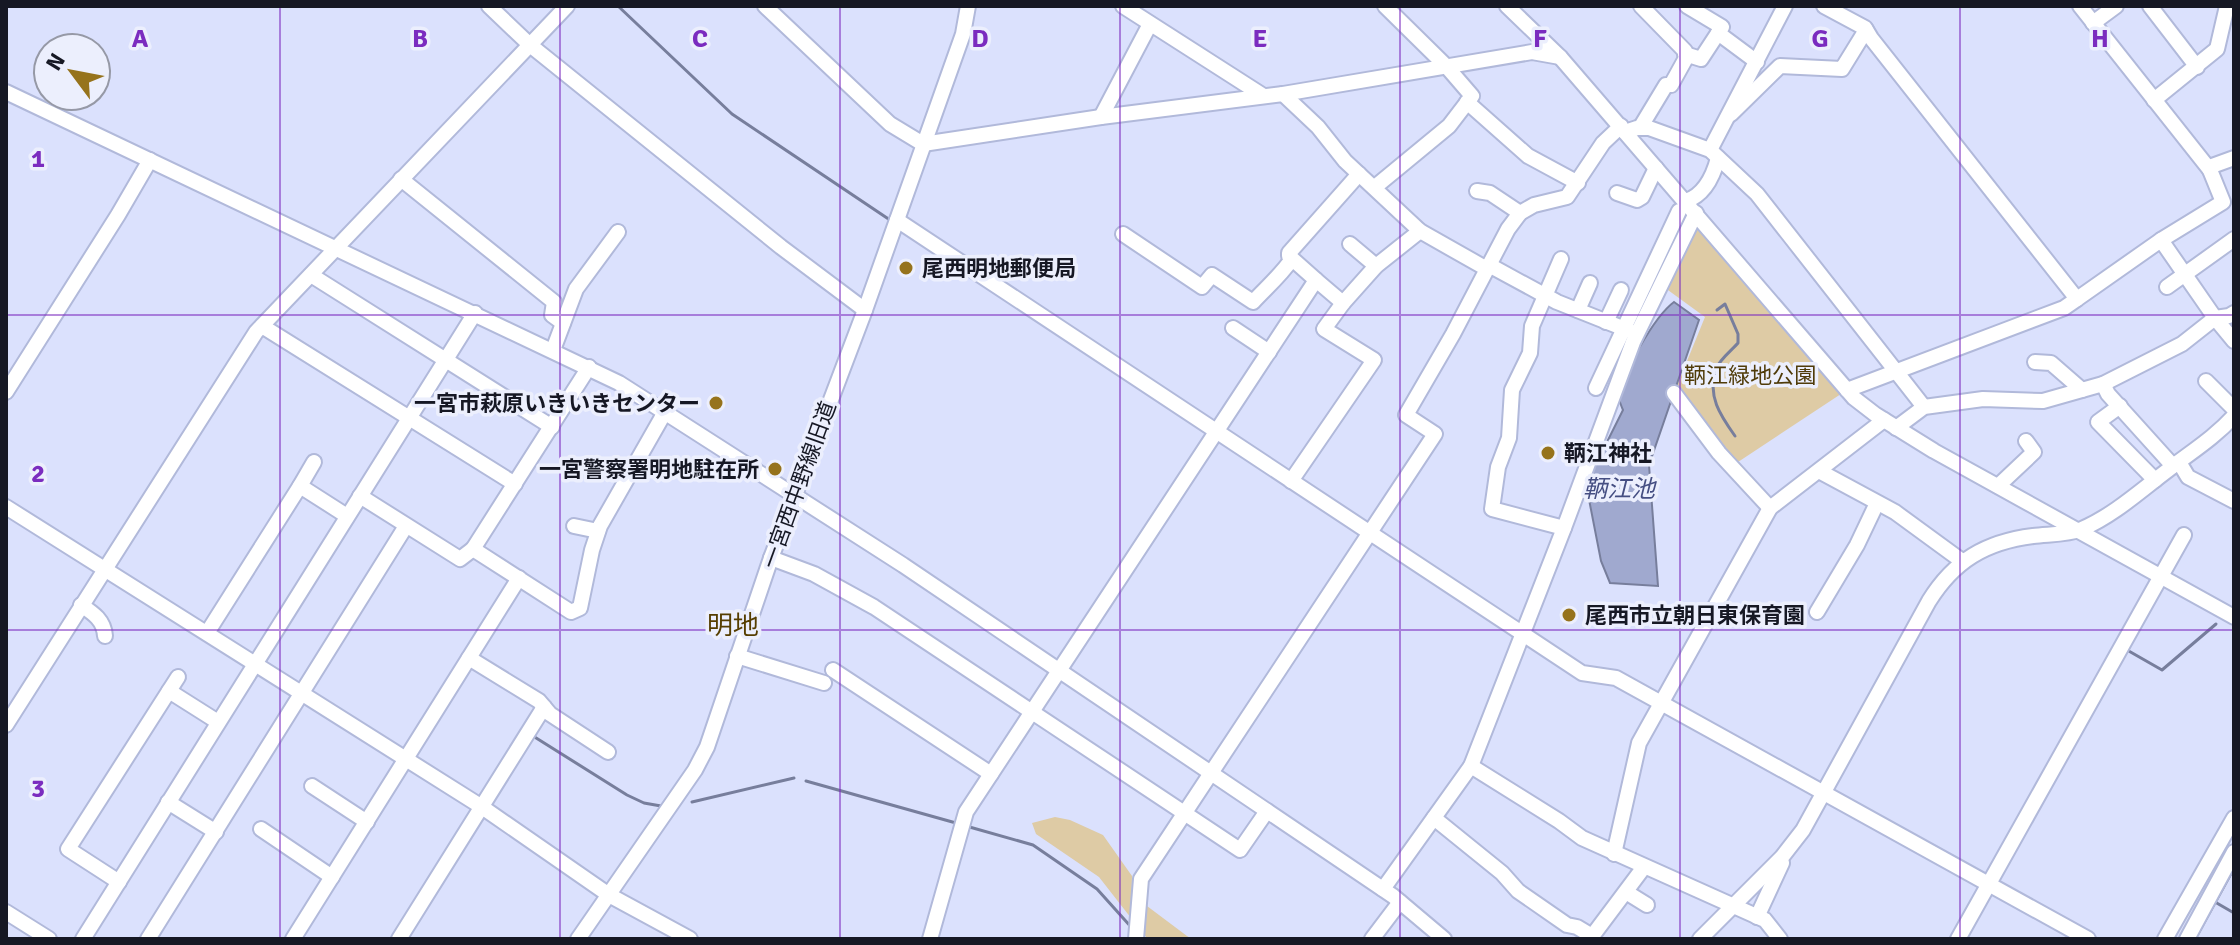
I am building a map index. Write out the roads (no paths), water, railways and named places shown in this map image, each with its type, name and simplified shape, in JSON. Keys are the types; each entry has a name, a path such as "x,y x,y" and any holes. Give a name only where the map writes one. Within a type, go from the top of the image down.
{"street":[{"path":"489,6 530,45 781,247 865,310"},
{"path":"6,725 238,357 262,326 567,6"},
{"path":"765,6 890,124 923,144 1283,94 1532,52 1560,57"},
{"name":"一宮西中野線旧道","path":"578,939 695,770 707,747 771,558 865,310 963,34 968,6"},
{"path":"1123,6 1262,95"},
{"path":"1375,187 1449,126 1472,96 1385,6"},
{"path":"1507,6 1629,129 1687,208 1847,390 1890,424 2228,614 2234,600"},
{"path":"1641,6 1685,54 1701,59 1722,27 1687,6"},
{"path":"1383,889 1471,766 1564,528 1631,331 1687,208 1707,183 1714,154 1731,114 1785,6"},
{"path":"1824,6 1866,30 2077,299"},
{"path":"1847,390 2064,308 2161,240 2223,202 2210,170 2080,6"},
{"path":"2093,23 2116,6"},
{"path":"2150,6 2197,67"},
{"path":"2154,100 2217,49 2227,6"},
{"path":"1101,117 1150,24"},
{"path":"1718,33 1758,58 1780,66 1842,69 1866,30"},
{"path":"1136,939 1141,879 1372,534 1435,434 1406,415 1520,213 1534,205 1567,197 1603,143 1629,129 1666,85 1671,85 1686,58 1685,54"},
{"path":"1731,114 1780,66"},
{"path":"6,92 589,367 665,412 903,565 1383,889 1444,939"},
{"path":"1283,94 1318,127 1345,161 1420,231 1544,295 1631,331"},
{"path":"1467,102 1528,156 1578,183"},
{"path":"1629,129 1649,128 1714,154 1757,194 1924,407"},
{"path":"2210,170 2212,166 2234,158"},
{"path":"6,392 150,160"},
{"path":"1617,193 1637,200 1642,197 1656,168"},
{"path":"1343,303 1289,253 1359,174"},
{"path":"401,179 554,302 552,315 563,323"},
{"path":"1477,191 1490,193 1520,213"},
{"path":"897,220 1582,673 1616,678 2088,939"},
{"path":"1291,481 1374,360 1324,329 1376,266 1420,231"},
{"path":"553,350 576,289 618,232"},
{"path":"1123,234 1202,287 1212,275 1253,302 1271,281 1279,277 1292,259"},
{"path":"2167,287 2234,239"},
{"path":"2161,240 2234,341"},
{"path":"1350,244 1376,266"},
{"path":"1561,259 1532,326 1530,353 1512,390 1509,438 1498,467 1492,509 1564,528"},
{"path":"311,275 552,427"},
{"path":"930,939 966,812 1316,280"},
{"path":"1578,310 1590,283"},
{"path":"1606,322 1621,290"},
{"path":"83,939 475,313"},
{"path":"1614,854 1639,743 1770,508 1890,424 1924,407 1983,399 2043,401 2103,384 2182,344 2215,318 2234,313"},
{"path":"262,326 515,484"},
{"path":"1233,328 1269,352"},
{"path":"1596,388 1631,331"},
{"path":"2035,362 2051,363 2082,390"},
{"path":"360,496 460,559 473,549 589,367"},
{"path":"2206,381 2234,409"},
{"path":"2103,384 2188,477 2234,501"},
{"path":"1674,393 1719,453 1770,508"},
{"path":"2120,406 2098,422 2155,480"},
{"path":"473,549 571,612 580,608 598,531 665,412"},
{"path":"1757,917 1789,849 1824,794 1942,580 1972,554 2019,538 2078,531 2107,516 2215,437 2234,416"},
{"path":"1998,486 2034,452 2026,441"},
{"path":"207,633 314,462"},
{"path":"1819,471 1918,528 1962,561"},
{"path":"300,486 347,516"},
{"path":"1817,612 1857,545 1877,503"},
{"path":"6,507 482,807 609,895 690,939"},
{"path":"148,939 406,526"},
{"path":"574,526 598,531"},
{"path":"1958,939 2184,535"},
{"path":"771,558 814,574 874,607 1240,850 1267,811"},
{"path":"293,939 519,578"},
{"path":"81,605 97,616 105,636"},
{"path":"737,656 828,676 991,774"},
{"path":"469,658 539,701 550,714 608,752"},
{"path":"119,882 66,853 178,677"},
{"path":"169,691 218,722"},
{"path":"399,939 544,707"},
{"path":"1471,766 1582,838 1765,920 1780,939"},
{"path":"312,786 367,822"},
{"path":"168,802 216,832"},
{"path":"1434,818 1502,873 1518,891 1591,938 1644,867"},
{"path":"2165,939 2234,818"},
{"path":"261,829 332,877"},
{"path":"1700,939 1789,849"},
{"path":"2187,939 2234,852"},
{"path":"1626,892 1647,905"},
{"path":"1372,939 1400,902"},
{"path":"6,912 49,939"}],"water":[{"name":"鞆江池","path":"1674,302 1699,320 1649,465 1658,586 1610,583 1601,561 1586,484 1623,410 1619,398 1632,361 1649,332"}],"waterway":[{"path":"618,6 732,114 890,220"},
{"path":"1717,310 1725,304 1738,334 1738,343 1718,366 1713,388 1720,413 1735,436"},
{"path":"2127,650 2162,670 2216,624"},
{"path":"533,736 627,795 661,806"},
{"path":"692,802 794,778"},
{"path":"806,781 956,823"},
{"path":"966,826 1033,845 1097,889 1132,928"},
{"path":"2195,939 2234,868"},
{"path":"2215,902 2234,913"}],"place":[{"name":"尾西明地郵便局","path":"906,268"},
{"name":"一宮市萩原いきいきセンター","path":"716,403"},
{"name":"鞆江神社","path":"1548,453"},
{"name":"一宮警察署明地駐在所","path":"775,469"},
{"name":"尾西市立朝日東保育園","path":"1569,615"}],"district":[{"name":"明地","path":"733,626"}],"park label":[{"name":"鞆江緑地公園","path":"1750,375"}]}
